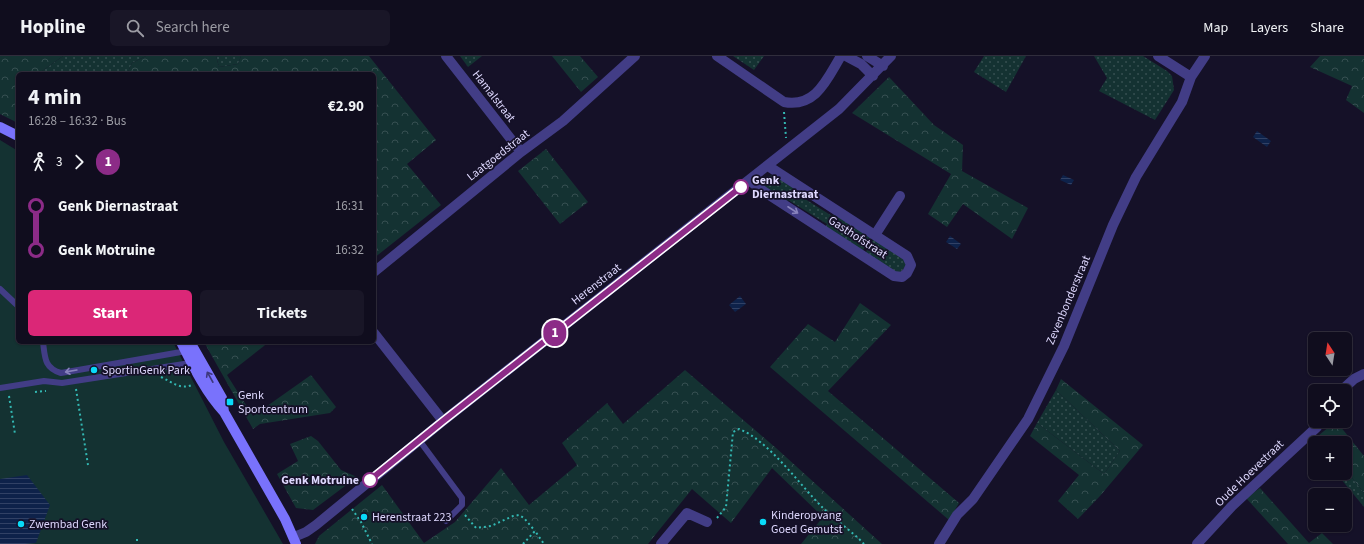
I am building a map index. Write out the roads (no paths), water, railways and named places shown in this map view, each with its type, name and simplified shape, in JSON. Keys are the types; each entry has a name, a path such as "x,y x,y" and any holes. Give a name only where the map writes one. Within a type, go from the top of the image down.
{"street":[{"name":"Hamalstraat","path":"446,56 521,152"},
{"name":"Laatgoedstraat","path":"376,270 521,152 563,121 635,56"},
{"path":"717,56 784,102 795,104 806,101 815,95 841,56"},
{"path":"846,56 861,64 873,76"},
{"path":"867,56 883,66"},
{"name":"Herenstraat","path":"295,541 419,440 840,109 892,56"},
{"path":"1158,56 1191,77"},
{"name":"Zevenbonderstraat","path":"939,544 958,515 973,499 1028,419 1064,346 1113,225 1136,177 1182,102 1191,77 1206,56"},
{"path":"0,127 16,135"},
{"name":"Gasthofstraat","path":"749,180 763,191 894,276 902,277 907,273 911,265 907,256 768,166"},
{"name":"Gasthofstraat","path":"875,235 900,196"},
{"path":"376,336 443,421"},
{"path":"187,345 195,360 222,398 224,412 272,496 295,541"},
{"path":"1349,384 1354,379 1364,374"},
{"name":"Oude Hoevestraat","path":"1197,544 1232,506 1316,428"},
{"path":"661,544 687,513 707,522"}],"lane":[{"path":"0,288 16,304"},
{"path":"42,344 47,363 54,371 61,373 164,355 187,345"},
{"path":"0,388 44,381 62,383 195,360"},
{"path":"419,440 462,498 462,505 446,521"}],"water":[{"path":"1257,131 1271,141 1267,147 1253,137"},
{"path":"1063,175 1074,180 1071,185 1060,180"},
{"path":"950,236 961,244 957,249 946,242"},
{"path":"740,296 746,304 735,312 729,305"},
{"name":"Zwembad Genk","path":"27,475 50,505 36,543 0,544 0,479"}],"place":[{"name":"Genk Diernastraat","path":"741,187"},
{"name":"SportinGenk Park","path":"94,370"},
{"name":"Genk Sportcentrum","path":"230,402"},
{"name":"Genk Motruine","path":"370,480"},
{"name":"Herenstraat 223","path":"364,517"},
{"name":"Kinderopvang Goed Gemutst","path":"763,522"},
{"name":"Zwembad Genk","path":"21,524"}]}
